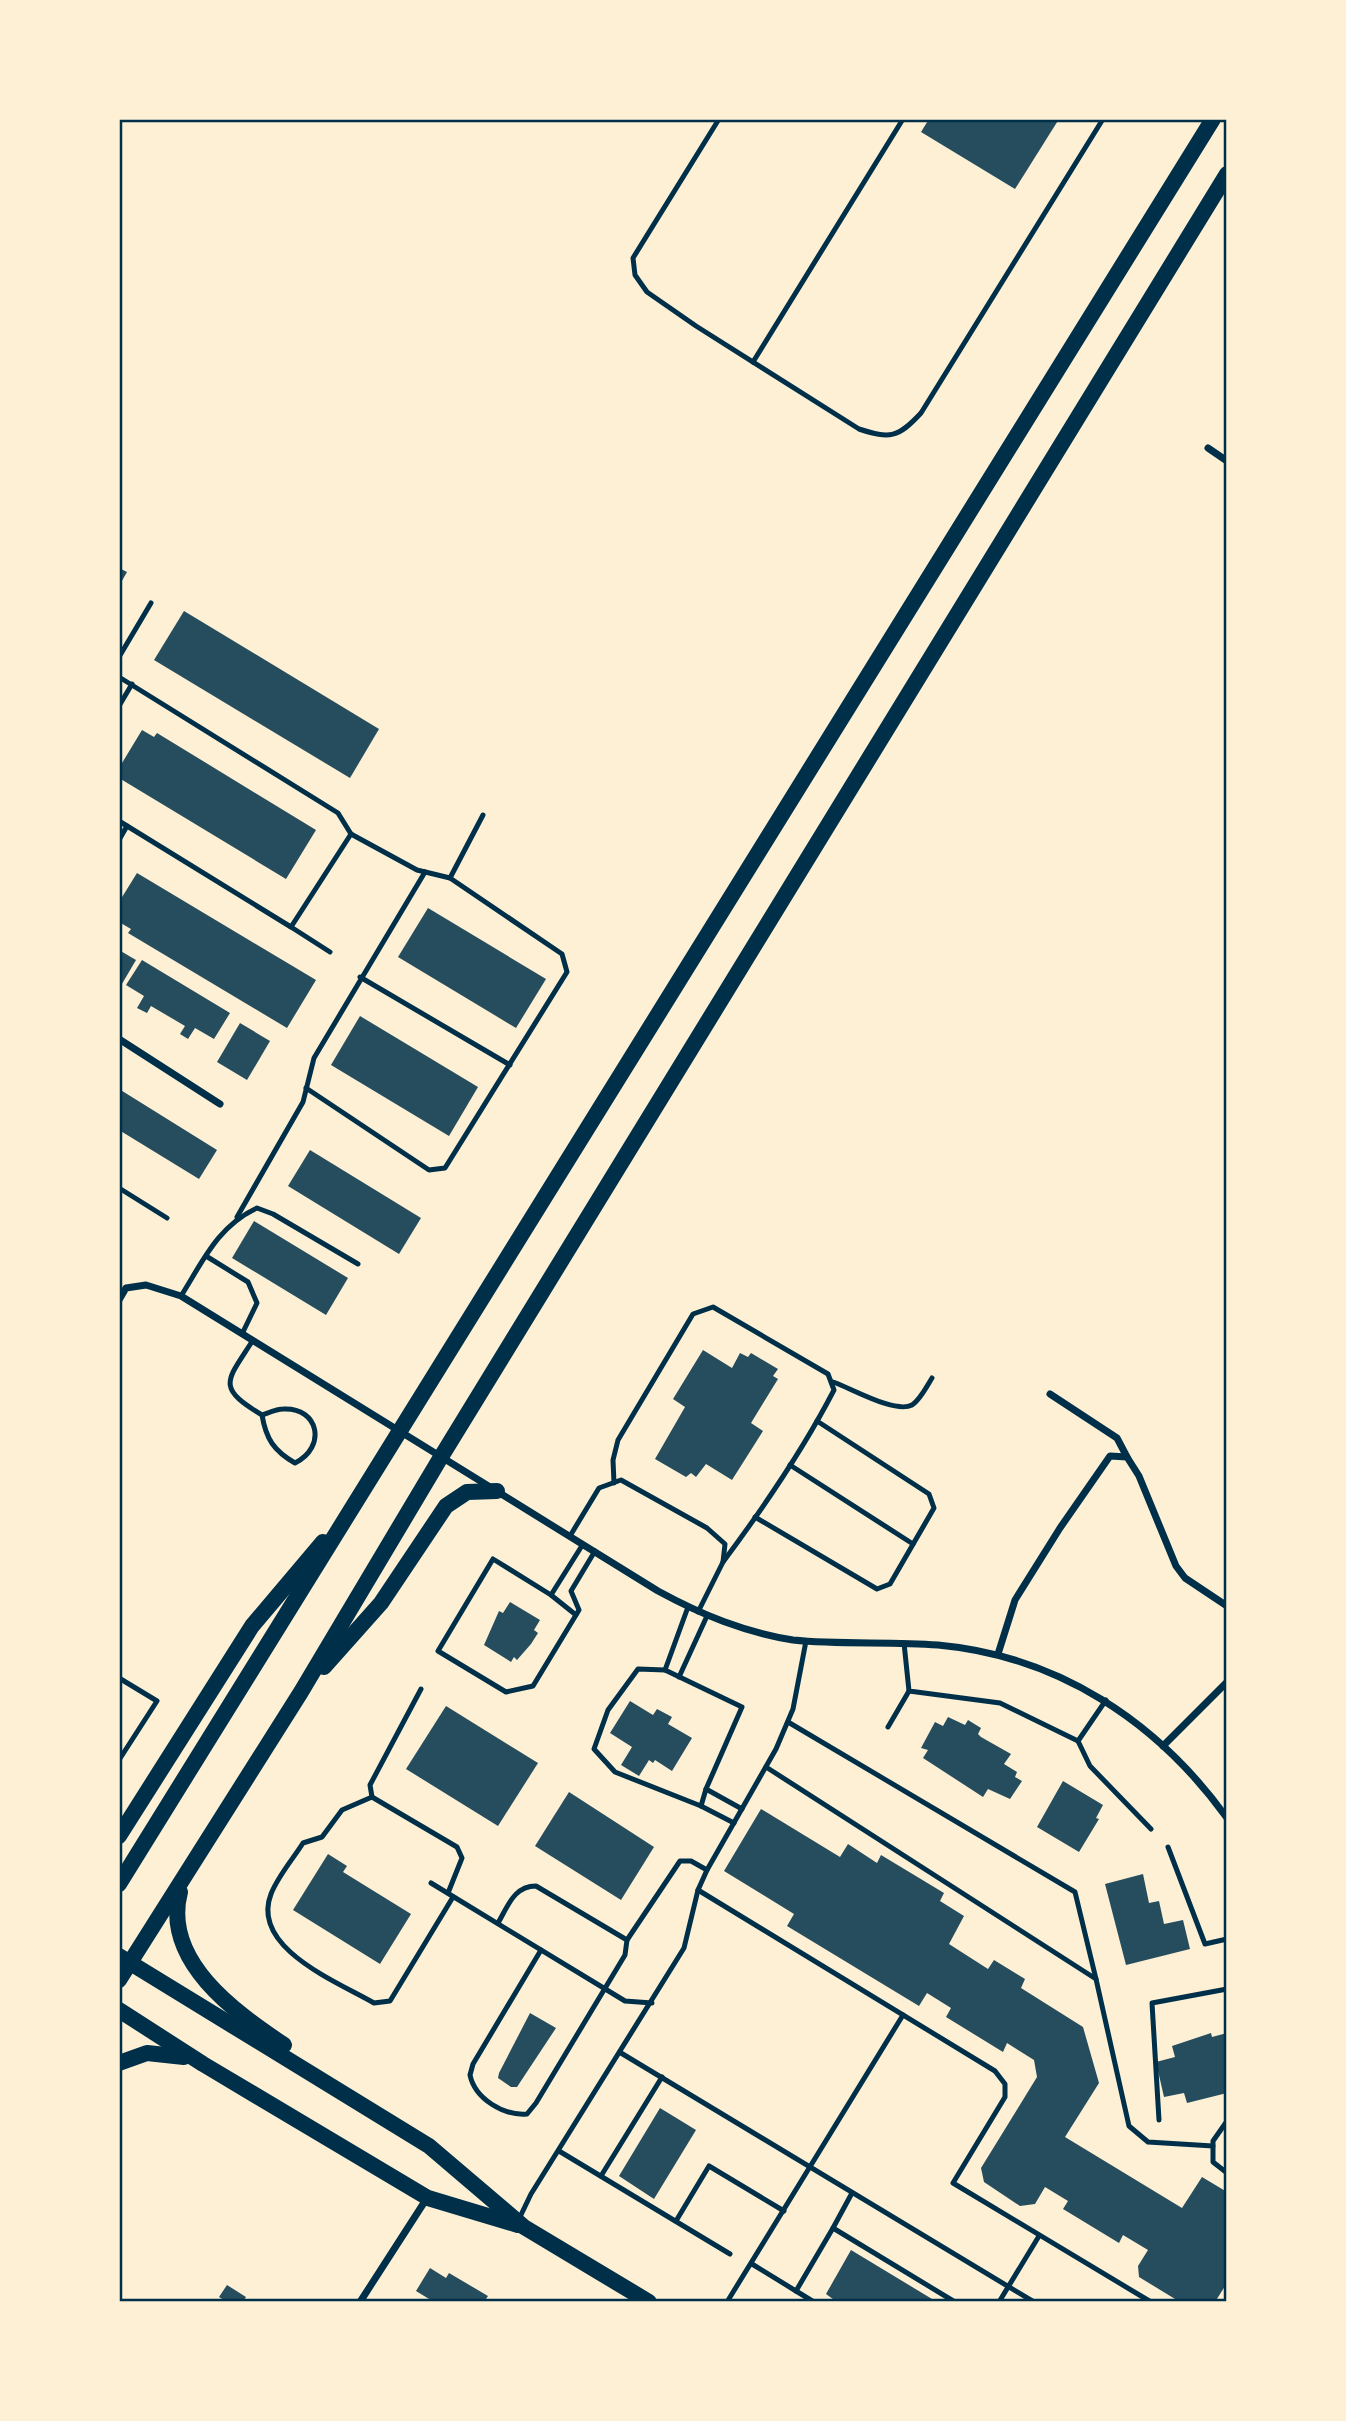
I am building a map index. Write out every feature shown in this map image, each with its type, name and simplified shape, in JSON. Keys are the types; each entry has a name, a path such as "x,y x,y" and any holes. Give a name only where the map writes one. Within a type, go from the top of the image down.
{"main road":[{"path":"119,1884 1213,119"},
{"path":"119,1980 125,1960 183,1880 302,1692 441,1457 1227,174"},
{"path":"302,1692 381,1603 446,1506 467,1492 497,1491"},
{"path":"119,1836 252,1626 351,1511"},
{"path":"183,1880 177,1901 180,1932 194,1964 214,1990 253,2024 429,2146 521,2224 649,2302"},
{"path":"125,1960 429,2146"},
{"path":"119,2010 203,2064 428,2198 521,2224"},
{"path":"119,2063 147,2053 162,2052 203,2064"}],"street":[{"path":"1208,449 1227,461"},
{"path":"119,1039 220,1104"},
{"path":"119,1300 126,1288 146,1285 181,1296 569,1536 707,1616 766,1636 806,1641 904,1643 998,1654 1060,1675 1105,1700 1163,1746 1189,1771 1227,1818"},
{"path":"1050,1394 1117,1438 1139,1476 1176,1566 1185,1578 1227,1606"},
{"path":"998,1654 1015,1600 1060,1528 1110,1456 1127,1457"},
{"path":"1163,1746 1227,1682"},
{"path":"360,2302 428,2198"}],"lane":[{"path":"719,119 633,258 635,275 648,292 753,362 859,429 883,436 904,432 921,413 1103,119"},
{"path":"753,362 904,119"},
{"path":"119,657 151,603"},
{"path":"119,677 338,813 351,834 425,872 450,878 562,954 567,972 445,1168 429,1170 306,1088"},
{"path":"119,706 132,684"},
{"path":"450,878 483,815"},
{"path":"119,821 330,952"},
{"path":"119,840 127,826"},
{"path":"291,927 351,834"},
{"path":"181,1296 206,1256 237,1217 303,1102 314,1058 425,872"},
{"path":"360,977 510,1065"},
{"path":"119,1188 167,1218"},
{"path":"237,1217 257,1208 273,1214 358,1264"},
{"path":"206,1256 248,1282 257,1303 242,1334"},
{"path":"614,1483 613,1460 632,1414 693,1314 713,1307 828,1374 834,1382 887,1405 902,1407 916,1401 932,1378"},
{"path":"253,1340 231,1375 229,1386 236,1400 262,1415 267,1437 280,1455 295,1463 308,1456 317,1440 317,1430 312,1422 300,1413 284,1408 262,1415"},
{"path":"698,1612 723,1562 817,1422 834,1390 834,1382"},
{"path":"755,1517 877,1589 890,1584 934,1508 929,1493 817,1422"},
{"path":"790,1465 913,1544"},
{"path":"569,1536 599,1488 621,1480 649,1493 707,1528 725,1544 723,1562"},
{"path":"551,1595 583,1544"},
{"path":"576,1615 551,1595 493,1559 438,1651 506,1692 533,1686 576,1615 579,1610 571,1591 594,1551"},
{"path":"665,1670 688,1607"},
{"path":"679,1677 707,1616"},
{"path":"521,2224 559,2151 684,1948 698,1890 706,1870 766,1767 788,1722 806,1641"},
{"path":"888,1727 909,1691 904,1643"},
{"path":"701,1806 742,1707 665,1670 638,1669 608,1710 594,1749 615,1772 701,1806 734,1823"},
{"path":"119,1678 157,1701 119,1759"},
{"path":"372,1797 370,1785 421,1689"},
{"path":"909,1691 1000,1703 1078,1741 1090,1766 1151,1829"},
{"path":"1078,1741 1105,1700"},
{"path":"788,1722 1075,1892 1129,2126 1148,2142 1213,2146"},
{"path":"766,1767 1096,1979"},
{"path":"706,1789 742,1809"},
{"path":"372,1797 457,1847 462,1858 451,1895 390,2001 382,2004 374,2003 285,1950 271,1931 268,1904 271,1893 303,1843 322,1838 342,1810 372,1797"},
{"path":"1168,1847 1205,1944 1227,1939"},
{"path":"541,1950 473,2064 470,2076 479,2095 513,2115 527,2114 625,1955 627,1940 680,1861 691,1861 706,1870"},
{"path":"431,1883 625,2001 652,2003"},
{"path":"498,1923 517,1891 525,1886 536,1886 627,1940"},
{"path":"698,1890 995,2071 1005,2084 1005,2097 953,2183 1151,2302"},
{"path":"1160,2120 1152,2003 1227,1989"},
{"path":"727,2302 903,2015"},
{"path":"621,2053 1034,2302"},
{"path":"601,2176 662,2077"},
{"path":"1227,2121 1213,2141 1213,2162 1227,2173"},
{"path":"559,2151 730,2253"},
{"path":"676,2221 709,2166 785,2211"},
{"path":"796,2291 852,2193"},
{"path":"833,2228 955,2302"},
{"path":"999,2302 1039,2236"},
{"path":"752,2264 814,2302"}],"building":[{"path":"929,119 1059,119 1015,189 921,132"},
{"path":"119,568 127,572 119,586"},
{"path":"184,611 379,729 350,778 154,660"},
{"path":"142,730 154,737 157,733 316,830 286,879 119,778 119,768"},
{"path":"137,873 316,980 287,1028 128,933 131,929 119,922 119,902"},
{"path":"428,908 546,979 516,1028 398,957"},
{"path":"119,950 136,960 119,989"},
{"path":"142,960 230,1013 214,1039 195,1028 188,1039 180,1034 185,1026 151,1006 147,1013 137,1008 144,996 126,985"},
{"path":"360,1016 478,1087 449,1136 331,1065"},
{"path":"240,1023 270,1041 247,1080 217,1062"},
{"path":"119,1089 217,1150 199,1179 119,1130"},
{"path":"310,1150 421,1218 399,1254 288,1186"},
{"path":"254,1221 348,1278 326,1315 232,1258"},
{"path":"703,1350 732,1368 740,1353 748,1357 751,1353 778,1369 773,1376 778,1379 751,1423 763,1431 732,1480 706,1464 696,1477 691,1473 686,1477 655,1459 685,1407 673,1399"},
{"path":"510,1602 540,1620 534,1630 538,1633 531,1644 517,1660 514,1657 511,1662 484,1645 499,1611 503,1613"},
{"path":"630,1701 653,1715 657,1709 672,1717 668,1724 692,1738 672,1771 655,1760 653,1763 649,1760 639,1776 621,1765 632,1747 610,1733"},
{"path":"446,1706 538,1763 498,1826 406,1769"},
{"path":"948,1717 965,1725 968,1720 981,1728 978,1734 981,1737 1011,1754 1004,1764 1017,1772 1015,1777 1022,1781 1010,1799 988,1789 983,1797 923,1758 928,1750 921,1748 935,1722 943,1726"},
{"path":"1063,1781 1103,1805 1096,1818 1099,1819 1079,1852 1037,1827"},
{"path":"569,1792 654,1847 621,1900 535,1846"},
{"path":"761,1809 840,1857 848,1844 877,1863 881,1855 944,1893 940,1901 964,1916 949,1944 988,1969 994,1960 1025,1979 1021,1988 1083,2027 1099,2083 1065,2137 1182,2208 1202,2177 1227,2192 1227,2283 1215,2302 1180,2302 1139,2277 1138,2266 1148,2250 1123,2235 1119,2243 1063,2209 1068,2201 1045,2187 1035,2204 1020,2206 984,2182 981,2168 1037,2077 1034,2060 1007,2043 1003,2052 946,2017 951,2008 927,1993 919,2006 787,1926 794,1914 724,1871"},
{"path":"328,1854 347,1866 343,1872 411,1914 380,1964 293,1910"},
{"path":"1143,1874 1149,1903 1159,1901 1164,1924 1183,1920 1190,1949 1126,1965 1105,1884"},
{"path":"530,2013 556,2028 517,2087 511,2087 498,2078 499,2073"},
{"path":"1211,2033 1212,2037 1227,2033 1227,2093 1187,2103 1184,2093 1164,2097 1156,2062 1175,2057 1172,2046"},
{"path":"660,2108 696,2130 654,2199 619,2176"},
{"path":"851,2250 937,2302 837,2302 826,2294"},
{"path":"430,2268 446,2278 449,2273 488,2296 484,2302 434,2302 416,2291"},
{"path":"227,2285 246,2297 243,2302 227,2302 219,2297"}]}
